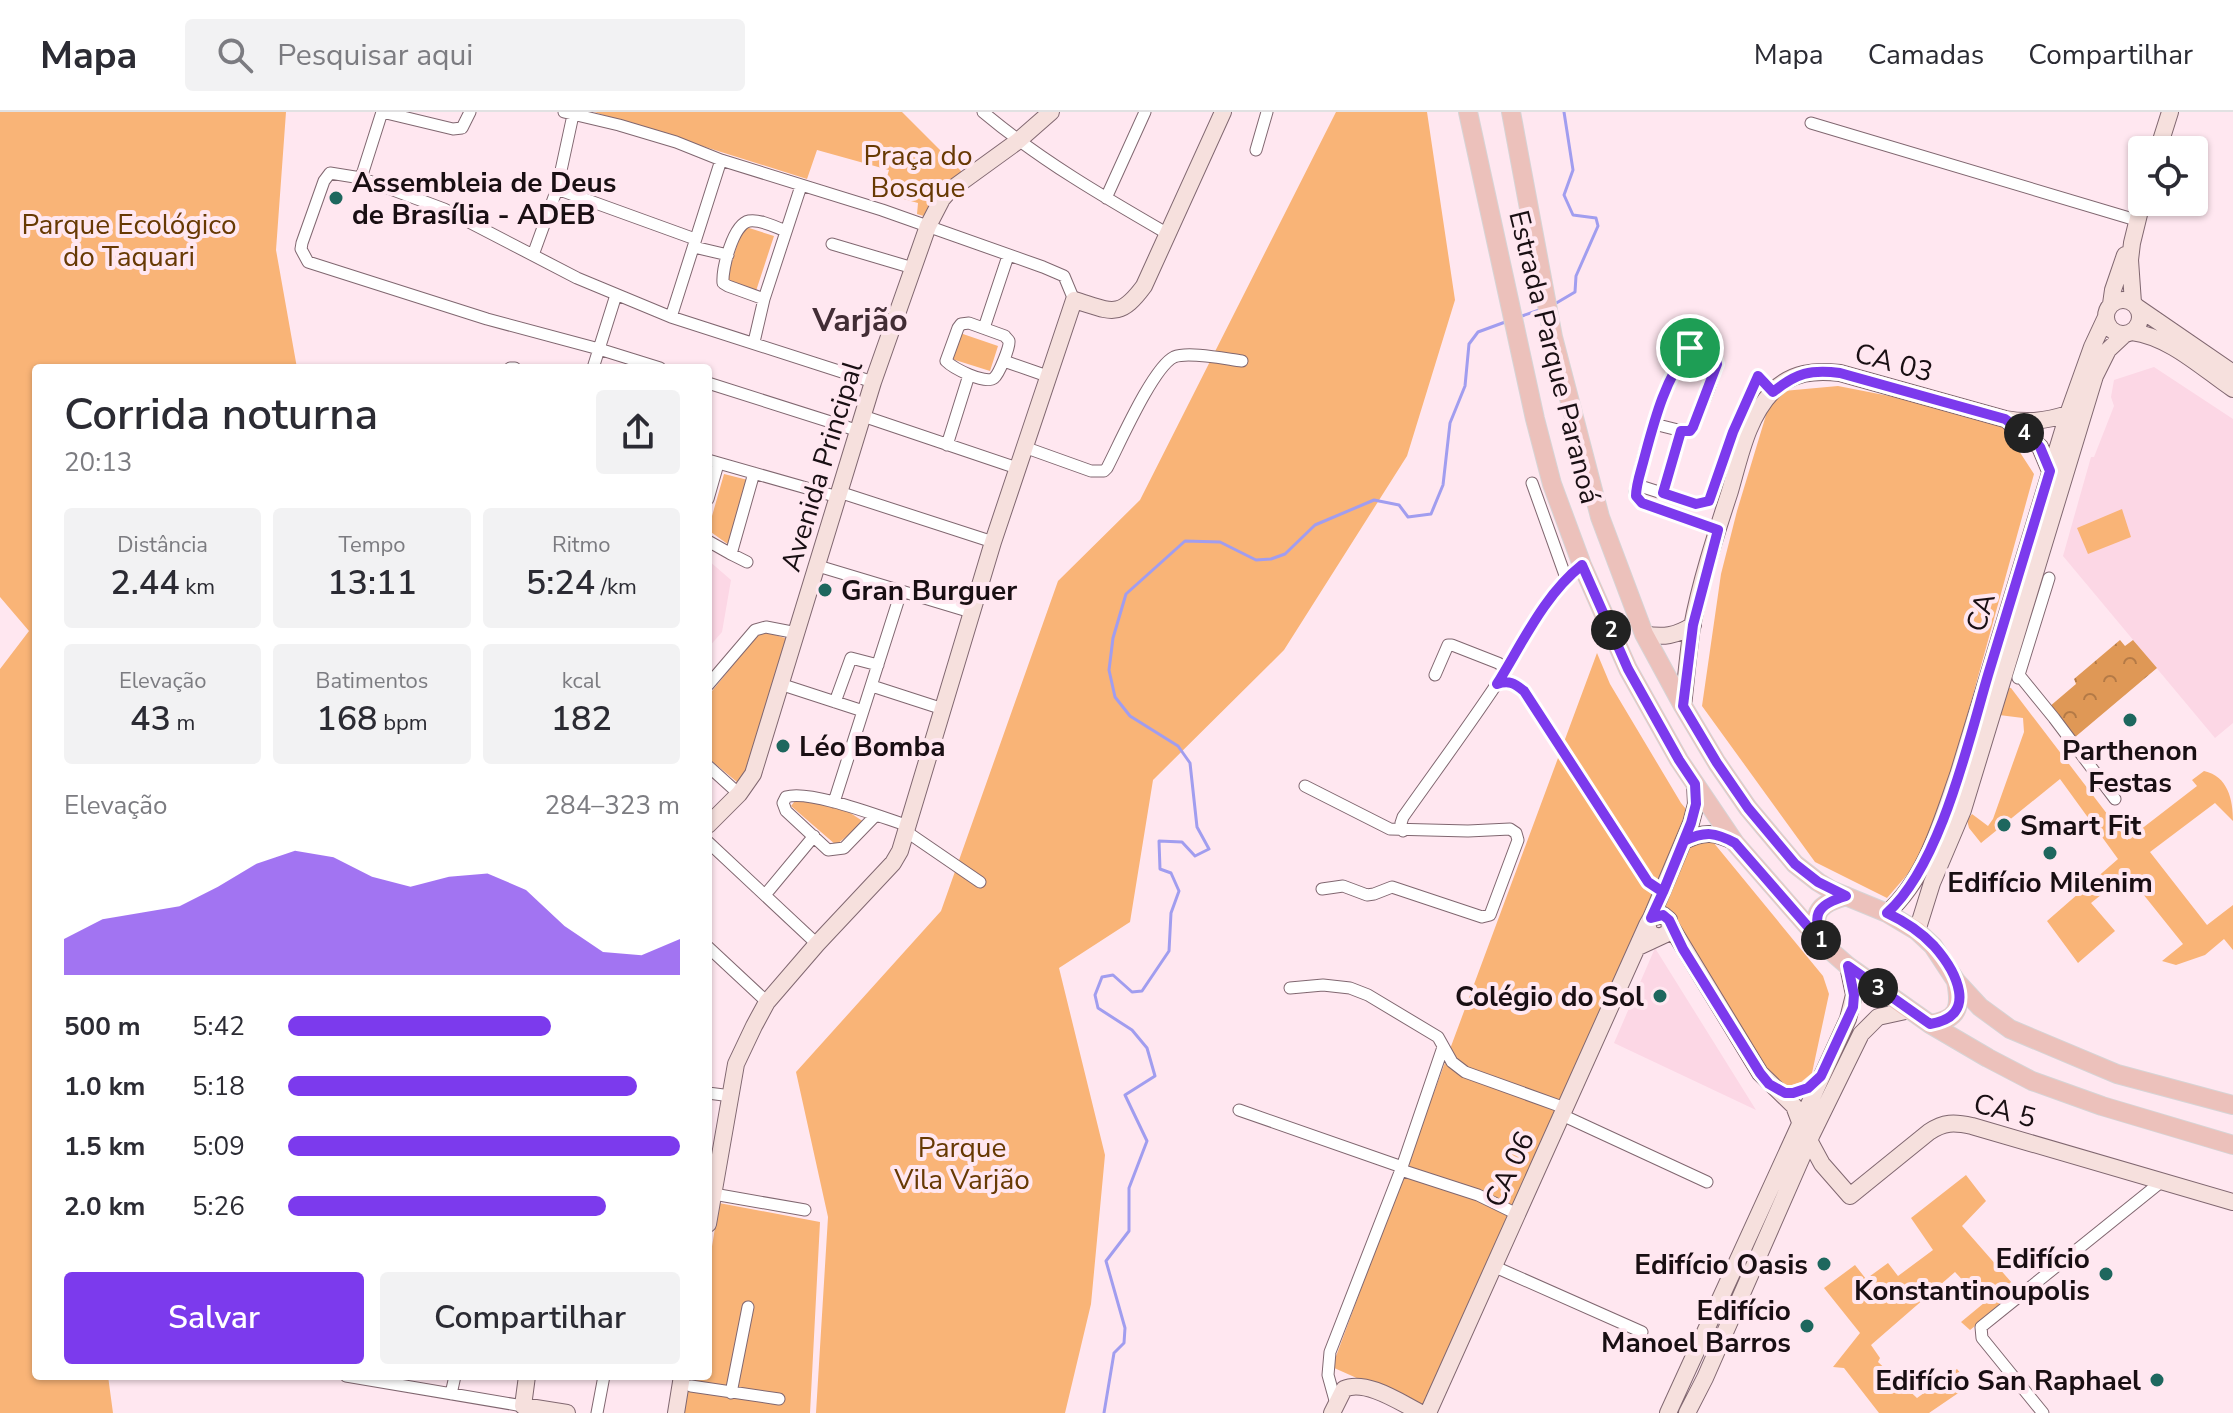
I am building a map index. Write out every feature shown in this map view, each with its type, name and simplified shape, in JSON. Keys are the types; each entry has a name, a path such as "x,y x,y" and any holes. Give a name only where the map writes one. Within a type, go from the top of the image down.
{"main road":[{"name":"Estrada Parque Paranoá","path":"1468,112 1552,484 1582,565 1628,669 1679,760 1735,843 1824,945 1848,966 1930,1024 2032,1081 2102,1106 2233,1145"},
{"name":"Estrada Parque Paranoá","path":"1511,112 1553,337 1600,517 1644,634 1717,763 1748,808 1795,864 1818,882 1887,913 1917,931 1933,946 1956,981 1996,1020 2034,1040 2117,1074 2233,1105"},
{"path":"1824,945 1816,921 1818,913 1824,905 1846,896"},
{"path":"1930,1024 1949,1019 1955,1014 1959,998 1956,981"}],"street":[{"path":"361,178 382,112 458,129 465,124 470,112"},
{"path":"983,112 1018,141 1168,234"},
{"name":"Avenida Principal","path":"712,821 739,794 753,774 873,382 928,226 949,191 1018,141 1051,112"},
{"path":"1106,198 1145,112"},
{"path":"1074,300 1109,311 1126,308 1144,286 1223,112"},
{"path":"1256,150 1267,112"},
{"path":"2162,136 2170,112"},
{"path":"533,255 557,189 568,114 637,130 928,226 1064,276 1074,300 971,612 909,827 893,863 767,1002 736,1064 712,1185"},
{"path":"1811,123 2136,220"},
{"path":"671,317 721,160"},
{"path":"647,364 313,265 303,254 302,243 324,181 330,173 361,178 444,209 577,278 671,317 873,382"},
{"path":"754,342 764,299 801,186"},
{"path":"557,189 728,255"},
{"path":"2128,333 2140,320 2129,273 2137,216"},
{"path":"764,299 723,283 728,255 738,228 745,222 763,223 786,231"},
{"name":"CA","path":"1887,913 1921,870 1958,775 2068,414 2108,310 2118,272 2132,243"},
{"path":"832,244 913,268"},
{"path":"984,328 1008,256"},
{"path":"594,364 616,295"},
{"path":"2233,373 2135,305 2120,300 2108,310 2111,330 2147,334 2233,389"},
{"path":"961,324 984,328 1007,338 1009,345 995,378 991,379 969,375 951,367 946,361 961,324"},
{"name":"CA","path":"1917,931 1932,883 1963,810 2095,376 2108,350 2128,333"},
{"path":"1654,424 1681,431 1690,431 1693,427 1717,364 1714,353 1707,347 1694,346 1674,374 1654,424 1636,496 1642,503 1718,530"},
{"path":"1024,447 1091,471 1104,471 1159,371 1174,357 1188,355 1242,361"},
{"path":"1004,361 1050,377"},
{"name":"CA 03","path":"1683,706 1693,625 1748,431 1756,414 1787,380 1803,373 1826,371 2005,419 2040,422 2068,414"},
{"path":"947,445 969,375"},
{"name":"CA 03","path":"1637,485 1696,504 1709,501 1758,376 1773,392"},
{"path":"712,384 947,445 1017,468"},
{"name":"CA 03","path":"2005,419 2040,447 2050,471"},
{"path":"1663,493 1681,431"},
{"path":"713,462 838,494 993,542"},
{"path":"731,554 754,473"},
{"path":"1532,483 1566,578"},
{"path":"712,543 747,562"},
{"path":"1403,831 1403,817 1497,684 1549,600 1566,578 1582,565"},
{"path":"818,566 971,612"},
{"path":"2049,578 2019,676 2115,799"},
{"path":"834,802 901,592"},
{"path":"1644,634 1667,636 1681,633 1693,625"},
{"path":"712,680 755,630 766,627 797,633"},
{"path":"1435,675 1448,645 1507,669"},
{"path":"835,702 851,658 878,665"},
{"path":"1497,684 1506,681 1515,683 1524,691 1648,882 1663,892"},
{"path":"780,684 863,711"},
{"path":"872,686 943,709"},
{"path":"712,770 739,794"},
{"name":"CA 06","path":"1428,1413 1638,947 1657,928 1663,892 1696,804 1695,784"},
{"path":"1305,786 1390,829 1510,829 1516,833 1518,840 1490,915 1482,917 1392,887 1367,895 1343,886 1322,889"},
{"path":"876,815 844,848 828,850 784,808 783,803 786,797 796,795 834,802 876,815 909,827 980,882"},
{"path":"1684,841 1697,835 1718,834 1735,843"},
{"path":"765,895 814,836"},
{"path":"712,846 817,944"},
{"path":"1657,928 1683,949 1760,1073 1794,1106 1800,1122"},
{"path":"712,951 767,1002"},
{"path":"1668,1413 1853,1007 1854,995 1848,966"},
{"path":"1290,988 1323,985 1350,988 1368,995 1438,1037 1452,1062 1465,1072 1564,1111 1707,1182"},
{"path":"1687,1413 1809,1140 1861,1034 1878,1017 1910,1010"},
{"path":"1421,1413 1360,1386 1337,1402 1328,1375 1330,1352 1401,1168 1443,1047"},
{"path":"1782,1093 1808,1088 1821,1076"},
{"path":"712,1094 731,1096"},
{"path":"1239,1110 1478,1195 1517,1214"},
{"name":"CA 5","path":"1809,1140 1822,1164 1850,1196 1929,1132 1951,1122 2233,1202"},
{"path":"1801,1160 1822,1164"},
{"path":"2043,1413 1982,1338 1981,1327 2161,1182"},
{"path":"712,1194 805,1210"},
{"path":"1493,1266 1642,1332"},
{"path":"731,1393 748,1307"},
{"path":"391,1380 451,1394 567,1413"},
{"path":"451,1394 454,1380"},
{"path":"523,1406 526,1380"},
{"path":"597,1413 603,1380"},
{"path":"676,1413 687,1381 731,1393 779,1399"}],"shaded area":[{"path":"2154,367 2233,419 2233,723 2215,738 2063,556 2091,457 2094,457 2114,406 2111,397 2114,380"},
{"path":"712,563 731,580 722,632 712,643"},
{"name":"Colégio do Sol","path":"1655,948 1756,1110 1614,1043"}],"green space":[{"name":"Parque Ecológico do Taquari","path":"0,112 286,112 276,250 296,364 32,364 32,1380 109,1380 113,1413 0,1413 0,669 29,631 0,597"},
{"name":"Praça do Bosque","path":"594,112 902,112 962,172 927,217 917,214 918,203 882,193 889,170 817,150 807,179"},
{"name":"Parque Vila Varjão","path":"1336,112 1427,112 1455,300 1407,456 1284,650 1153,780 1130,922 1059,968 1105,1155 1091,1304 1065,1413 816,1413 828,1217 796,1072 941,911 1058,581 1140,500"},
{"path":"743,226 774,236 756,291 726,281"},
{"path":"960,333 998,346 990,371 952,359"},
{"path":"1838,386 1997,417 2034,474 1931,847 1887,898 1815,862 1702,706 1721,574 1773,392"},
{"path":"724,474 748,480 729,545 712,533 712,516"},
{"path":"2122,509 2131,537 2088,554 2077,528"},
{"path":"759,633 788,639 745,777 737,782 712,761 712,691"},
{"path":"2120,640 2125,646 2133,640 2157,668 2074,738 2049,707 2076,684 2074,679"},
{"path":"1597,653 1610,684 1681,803 1823,976 1829,994 1812,1073 1801,1082 1789,1086 1770,1080 1650,899 1424,1408 1332,1367"},
{"path":"2006,687 2011,688 2127,840 2197,786 2192,780 2204,771 2224,783 2232,805 2233,821 2215,803 2150,852 2207,925 2233,905 2233,950 2224,939 2205,955 2176,965 2162,961 2183,944 2127,874 2091,903 2115,931 2078,963 2047,921 2118,859 2060,779 1981,843 1969,828 1967,820 1972,814 1988,826 1993,819 2024,732 2023,718 1999,715"},
{"path":"798,797 849,812 864,822 836,845 791,806"},
{"path":"1966,1175 1986,1201 1962,1226 2019,1291 1970,1330 1961,1322 1984,1303 1955,1272 1871,1345 1880,1358 1878,1362 1917,1398 1957,1369 1970,1385 1929,1413 1879,1413 1844,1368 1833,1367 1860,1333 1824,1288 1855,1265 1866,1279 1888,1263 1898,1276 1933,1250 1911,1218"},
{"path":"719,1203 820,1222 810,1413 684,1413 689,1380 712,1380 712,1246"}],"waterway":[{"path":"1553,305 1575,292 1576,276 1598,226 1596,218 1573,215 1564,195 1573,170 1564,112"},
{"path":"1519,317 1542,309"},
{"path":"1104,1413 1114,1353 1124,1343 1125,1328 1106,1261 1129,1231 1129,1188 1147,1141 1125,1095 1155,1076 1147,1048 1132,1030 1098,1008 1095,995 1102,977 1113,975 1132,992 1142,991 1169,951 1171,913 1179,891 1171,873 1160,869 1159,841 1182,842 1195,856 1209,849 1197,827 1190,763 1178,746 1130,716 1115,697 1109,670 1113,638 1126,594 1185,541 1220,542 1256,560 1271,559 1285,554 1315,525 1374,500 1399,505 1408,517 1431,514 1443,485 1450,423 1465,386 1469,344 1478,332 1508,321"}],"place":[{"name":"Assembleia de Deus de Brasília - ADEB","path":"336,198"},
{"name":"Gran Burguer","path":"825,590"},
{"name":"Parthenon Festas","path":"2130,720"},
{"name":"Léo Bomba","path":"783,746"},
{"name":"Smart Fit","path":"2004,825"},
{"name":"Edifício Milenim","path":"2050,853"},
{"name":"Colégio do Sol","path":"1660,996"},
{"name":"Edifício Oasis","path":"1824,1264"},
{"name":"Edifício Konstantinoupolis","path":"2106,1274"},
{"name":"Edifício Manoel Barros","path":"1807,1326"},
{"name":"Edifício San Raphael","path":"2157,1380"}],"district":[{"name":"Varjão","path":"860,320"}],"route":[{"path":"1690,348 1674,374 1654,424 1635,492 1642,503 1718,530 1693,625 1683,706 1748,808 1795,864 1818,882 1846,896 1824,905 1818,913 1818,932 1824,945 1735,843 1718,834 1697,835 1684,841 1663,892 1655,888 1648,882 1524,691 1515,683 1506,681 1497,684 1549,600 1569,575 1582,565 1628,669 1695,784 1696,804 1691,823 1663,892 1651,918 1658,914 1669,920 1683,949 1760,1073 1782,1093 1793,1093 1808,1088 1821,1076 1848,1019 1854,995 1848,966 1930,1024 1949,1019 1955,1014 1959,998 1956,981 1941,956 1917,931 1887,913 1921,870 1937,833 1958,775 2050,471 2040,447 2005,419 1826,371 1803,373 1787,380 1773,392 1758,376 1733,432 1709,501 1696,504 1663,493 1681,431 1690,431 1693,427 1717,364 1714,353 1707,347 1700,345 1690,348"}]}
